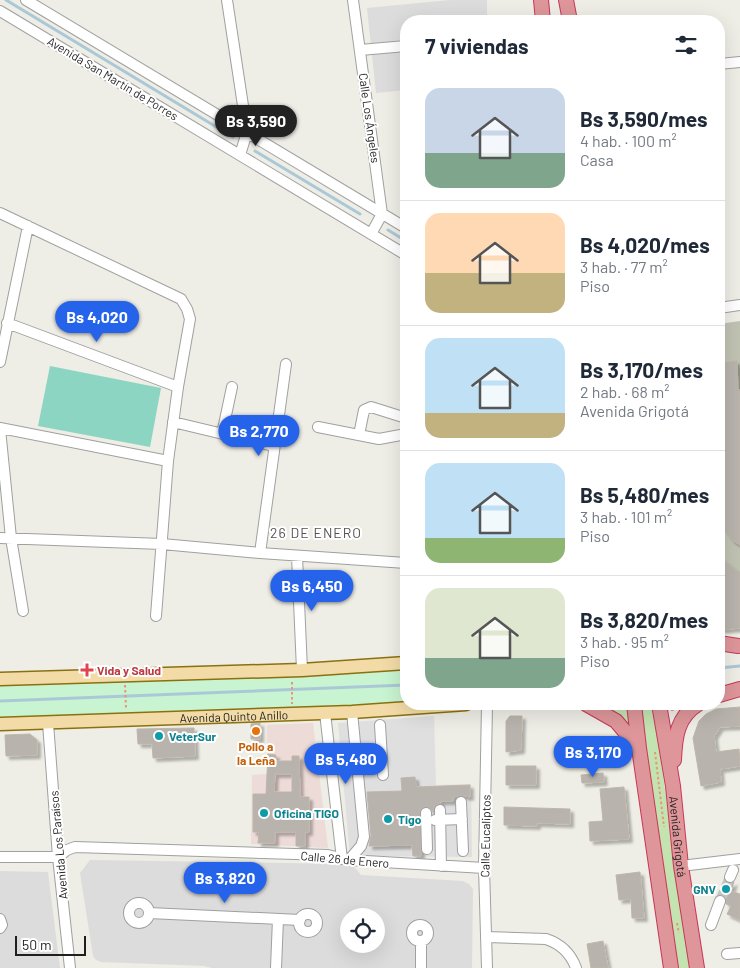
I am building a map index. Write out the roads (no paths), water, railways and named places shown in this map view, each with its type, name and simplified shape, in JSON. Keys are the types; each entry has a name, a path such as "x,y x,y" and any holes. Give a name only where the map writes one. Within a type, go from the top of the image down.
{"highway":[{"path":"540,0 542,15"},
{"path":"566,0 569,15"},
{"path":"725,644 739,646"},
{"path":"725,693 740,688"},
{"path":"597,710 616,721 638,748"},
{"name":"Avenida Grigotá","path":"635,710 638,748 671,968"},
{"name":"Avenida Grigotá","path":"660,710 674,786 681,866 697,968"},
{"path":"674,786 676,735 685,714 690,710"}],"main road":[{"path":"725,647 739,646"},
{"path":"0,679 302,670 400,663"},
{"path":"725,688 740,688"},
{"name":"Avenida Quinto Anillo","path":"0,724 352,712 400,707"}],"street":[{"name":"Avenida San Martín de Porres","path":"26,0 400,224"},
{"name":"Calle Los Ángeles","path":"353,0 382,214"},
{"path":"226,1 247,132 240,155"},
{"name":"Avenida San Martín de Porres","path":"0,10 400,251"},
{"path":"360,50 400,47"},
{"path":"725,63 740,62"},
{"path":"0,213 181,298 187,309 190,319 168,461 156,616"},
{"path":"371,234 382,214"},
{"path":"0,362 28,226"},
{"path":"725,307 740,304"},
{"path":"7,324 178,387"},
{"path":"260,554 273,446 286,364"},
{"path":"222,434 232,387"},
{"path":"359,435 364,410 371,406 400,416"},
{"path":"173,422 273,446"},
{"path":"22,612 11,538 0,428 168,461"},
{"path":"318,428 379,439 400,435"},
{"path":"0,538 162,544 260,554 400,563"},
{"path":"297,556 302,670"},
{"name":"Calle Eucaliptos","path":"487,710 484,868 487,968"},
{"path":"346,860 361,846 364,837 352,712"},
{"path":"325,713 346,860"},
{"name":"Avenida Los Paraísos","path":"48,723 58,857 70,968"},
{"path":"380,725 383,774"},
{"path":"357,759 382,757"},
{"path":"461,802 462,851"},
{"path":"426,849 426,816 440,815 462,819"},
{"path":"440,815 441,866"},
{"name":"Calle 26 de Enero","path":"0,857 58,857 75,847 328,855 346,860 484,868"},
{"path":"681,866 740,860"},
{"path":"711,924 720,901"},
{"path":"149,913 300,920"},
{"path":"0,919 2,925 0,928"},
{"path":"276,968 278,919"},
{"path":"486,938 546,939 555,942 564,949 576,968"},
{"path":"421,942 421,968"},
{"path":"727,954 740,953"}],"waterway":[{"path":"6,0 233,137"},
{"path":"255,151 360,214"},
{"path":"388,230 400,237"},
{"path":"725,667 740,666"},
{"path":"0,701 400,685"}],"tunnel":[{"path":"720,901 730,877"}],"place":[{"name":"Vida y Salud","path":"87,670"},
{"name":"Pollo a la Leña","path":"256,731"},
{"name":"VeterSur","path":"159,736"},
{"name":"Oficina TIGO","path":"264,813"},
{"name":"Tigo","path":"388,819"},
{"name":"GNV","path":"726,889"}],"district":[{"name":"26 DE ENERO","path":"316,532"}]}
